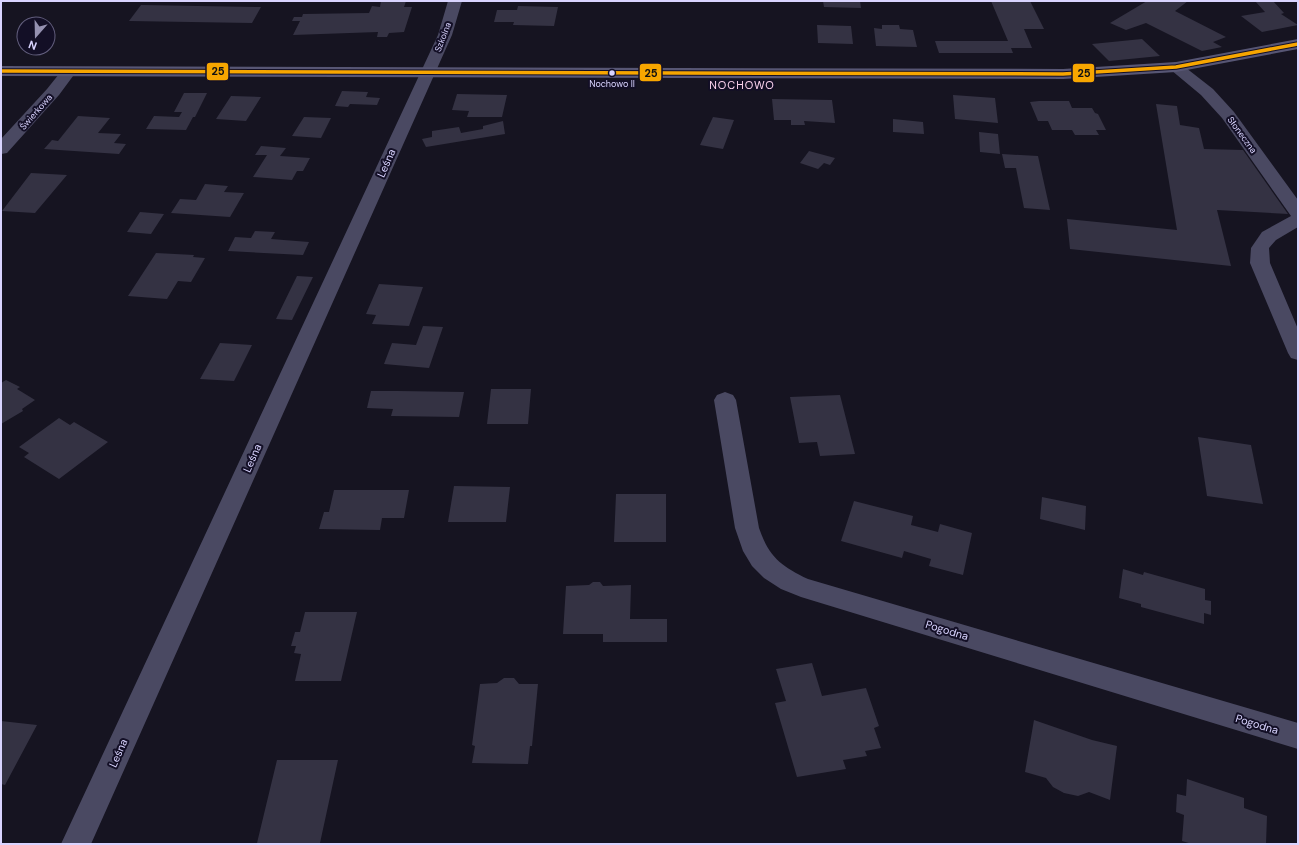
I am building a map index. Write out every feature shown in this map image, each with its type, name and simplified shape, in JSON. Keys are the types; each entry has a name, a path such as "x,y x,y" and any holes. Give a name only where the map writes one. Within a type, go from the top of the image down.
{"main road":[{"path":"1,71 1041,74 1108,72 1176,67 1298,44"}],"street":[{"name":"Szkolna","path":"428,73 445,35 455,1"},
{"name":"Słoneczna","path":"1176,67 1202,88 1228,115 1298,213"},
{"name":"Świerkowa","path":"1,150 53,92 68,72"},
{"name":"Leśna","path":"76,844 428,73"},
{"path":"1298,219 1269,236 1260,248 1260,263 1298,353"},
{"name":"Pogodna","path":"725,400 747,528 752,544 758,558 768,569 782,578 801,587 1298,736"}],"building":[{"path":"381,1 406,1 404,7 412,7 404,32 389,33 387,37 377,37 378,32 293,35 300,21 292,21 294,17 302,17 303,14 369,13 372,6 380,7"},
{"path":"823,1 860,1 861,8 824,7"},
{"path":"991,1 1030,1 1044,29 1024,29 1032,48 1011,48 1013,53 939,53 935,41 1008,41"},
{"path":"1147,1 1188,1 1175,11 1226,37 1213,42 1222,47 1202,51 1146,23 1126,30 1110,23"},
{"path":"1255,1 1273,1 1284,13 1281,14 1298,25 1262,32 1241,16 1265,12"},
{"path":"141,5 261,7 252,23 129,21"},
{"path":"518,6 558,7 554,26 513,25 514,22 494,22 497,10 517,10"},
{"path":"817,25 851,26 853,44 818,43"},
{"path":"882,25 899,25 900,29 913,30 917,47 876,46 874,28 882,29"},
{"path":"1142,39 1160,56 1109,61 1092,44"},
{"path":"342,91 368,92 366,97 380,98 377,105 350,104 348,107 335,106"},
{"path":"184,93 207,93 195,117 193,117 186,130 146,129 154,116 179,117 182,112 174,112"},
{"path":"457,94 507,95 502,117 467,117 469,111 452,110"},
{"path":"953,95 995,98 998,123 955,119"},
{"path":"231,96 261,97 246,121 216,119"},
{"path":"772,99 832,100 835,123 804,121 805,125 791,125 791,120 774,120"},
{"path":"1069,101 1072,108 1092,108 1095,113 1098,114 1106,130 1096,130 1099,135 1075,135 1072,130 1052,130 1048,121 1038,121 1030,102"},
{"path":"1156,104 1177,106 1180,125 1199,128 1204,149 1243,150 1288,214 1217,210 1231,266 1070,249 1067,219 1177,230"},
{"path":"78,116 110,118 98,133 121,134 114,143 126,144 119,154 44,149 52,140 58,141"},
{"path":"304,117 331,118 321,138 292,136"},
{"path":"713,117 734,120 723,149 700,145"},
{"path":"893,119 923,122 924,134 893,132"},
{"path":"503,121 505,134 426,147 422,139 432,137 432,131 459,127 461,133 483,129 483,126"},
{"path":"979,132 998,134 1000,154 980,152"},
{"path":"261,146 286,148 280,156 310,158 303,171 297,171 292,180 253,177 267,155 255,155"},
{"path":"809,151 835,158 830,165 824,163 818,169 800,163"},
{"path":"1002,154 1038,156 1050,210 1024,208 1016,168 1005,168"},
{"path":"31,173 67,175 35,213 2,211"},
{"path":"205,184 228,186 224,192 244,193 230,217 171,213 180,199 196,200"},
{"path":"140,212 164,214 151,234 127,232"},
{"path":"255,231 275,232 271,239 309,242 303,255 228,251 235,237 251,238"},
{"path":"156,253 194,255 193,257 205,258 191,282 178,281 167,299 128,296"},
{"path":"297,276 313,277 292,320 276,319"},
{"path":"379,284 423,287 409,326 372,324 376,315 366,314"},
{"path":"423,326 443,327 429,368 384,364 392,343 416,345"},
{"path":"220,343 252,345 234,381 200,379"},
{"path":"6,380 20,387 17,389 35,400 22,409 23,411 1,424 1,383"},
{"path":"491,389 531,389 528,424 487,424"},
{"path":"371,391 464,392 459,417 391,416 393,409 367,408"},
{"path":"840,395 855,454 820,456 817,442 799,443 790,397"},
{"path":"59,418 70,425 74,422 108,442 59,479 24,457 29,453 19,447"},
{"path":"1198,437 1251,445 1263,504 1207,496"},
{"path":"454,486 510,487 506,522 448,522"},
{"path":"334,490 409,490 404,518 382,518 380,530 319,529 324,512 329,512"},
{"path":"616,494 666,494 666,542 614,542"},
{"path":"1042,497 1086,506 1085,530 1040,519"},
{"path":"854,501 913,516 911,525 938,532 940,524 972,533 963,575 929,566 931,559 904,551 902,558 841,541"},
{"path":"1123,569 1143,575 1144,572 1205,589 1205,600 1211,601 1211,615 1204,613 1204,624 1141,607 1141,604 1119,598"},
{"path":"593,582 600,582 603,586 631,585 630,619 667,619 667,642 603,642 603,634 563,634 566,586 589,585"},
{"path":"305,612 357,612 341,681 295,681 301,654 294,653 296,646 291,646 295,632 300,632"},
{"path":"812,663 822,696 866,688 879,726 874,728 881,748 865,751 867,756 843,760 846,769 797,777 775,703 786,701 776,669"},
{"path":"504,678 514,678 519,684 538,684 532,746 530,746 528,764 472,763 475,746 472,745 480,684 497,683"},
{"path":"1034,720 1092,740 1117,746 1110,800 1089,792 1078,796 1064,793 1053,787 1046,778 1025,772"},
{"path":"1,721 37,725 5,785 1,784"},
{"path":"277,760 338,760 320,843 257,843"},
{"path":"1187,779 1244,798 1244,808 1267,816 1266,844 1192,844 1182,841 1184,815 1176,812 1177,794 1186,796"}],"transit line":[{"name":"25","path":"1,71 1063,74 1176,67 1298,44"}],"place":[{"name":"Nochowo II","path":"612,73"}],"district":[{"name":"NOCHOWO","path":"742,85"}]}
